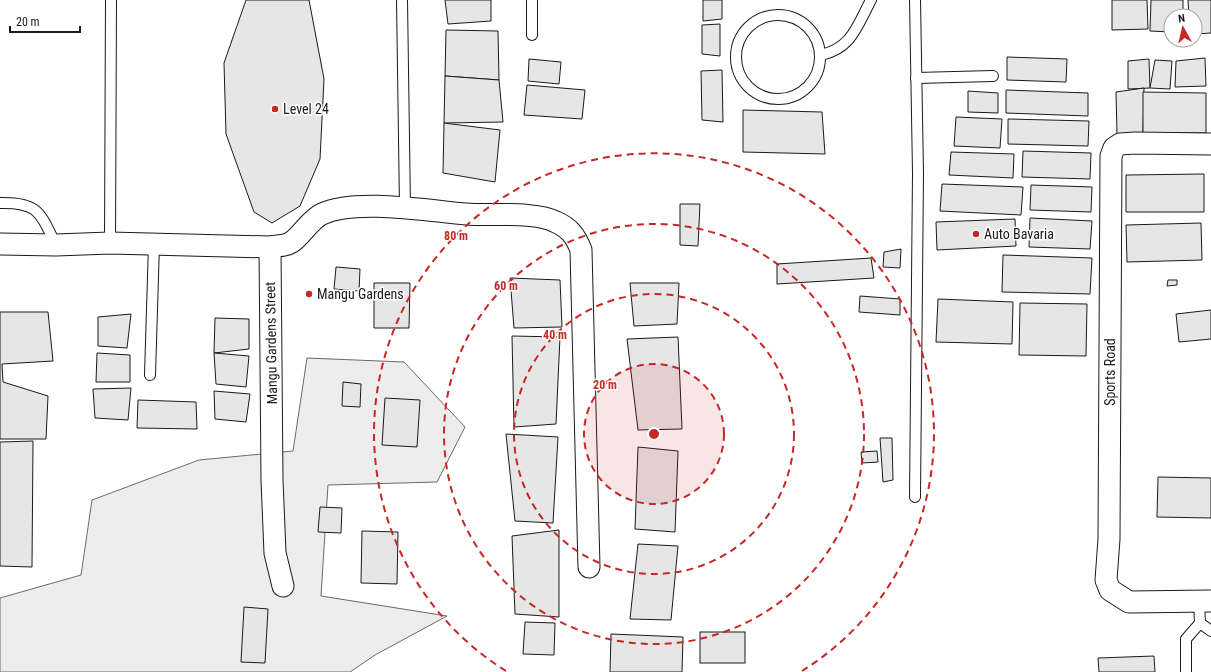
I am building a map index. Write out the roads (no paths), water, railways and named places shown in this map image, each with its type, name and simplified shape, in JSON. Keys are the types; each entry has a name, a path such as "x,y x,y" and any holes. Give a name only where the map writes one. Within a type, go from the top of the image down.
{"street":[{"name":"Sports Road","path":"1205,601 1129,602 1110,590 1106,580 1110,539 1110,167 1111,156 1114,148 1120,144 1211,144"},
{"path":"0,244 56,245 110,243 270,247 289,244 321,214 347,208 405,207 466,214 538,217 556,221 570,230 576,237 581,250 589,567"},
{"name":"Mangu Gardens Street","path":"270,247 274,531 275,553 283,586"}],"lane":[{"path":"110,243 111,0"},
{"path":"402,0 405,207"},
{"path":"532,0 532,35"},
{"path":"821,55 834,52 848,41 871,0"},
{"path":"915,0 918,173 915,497"},
{"path":"774,15 786,15 798,19 808,26 815,36 821,55 818,71 813,82 804,91 794,97 782,100 770,99 759,95 749,88 741,79 735,55 738,43 743,33 752,24 762,18 774,15"},
{"path":"916,78 993,76"},
{"path":"0,203 21,202 34,208 41,214 56,245"},
{"path":"150,375 154,244"},
{"path":"1186,672 1186,639 1200,623 1205,601"},
{"path":"1200,623 1211,631"}],"place":[{"name":"Level 24","path":"275,109"},
{"name":"Auto Bavaria","path":"976,234"},
{"name":"Mangu Gardens","path":"309,294"}]}
